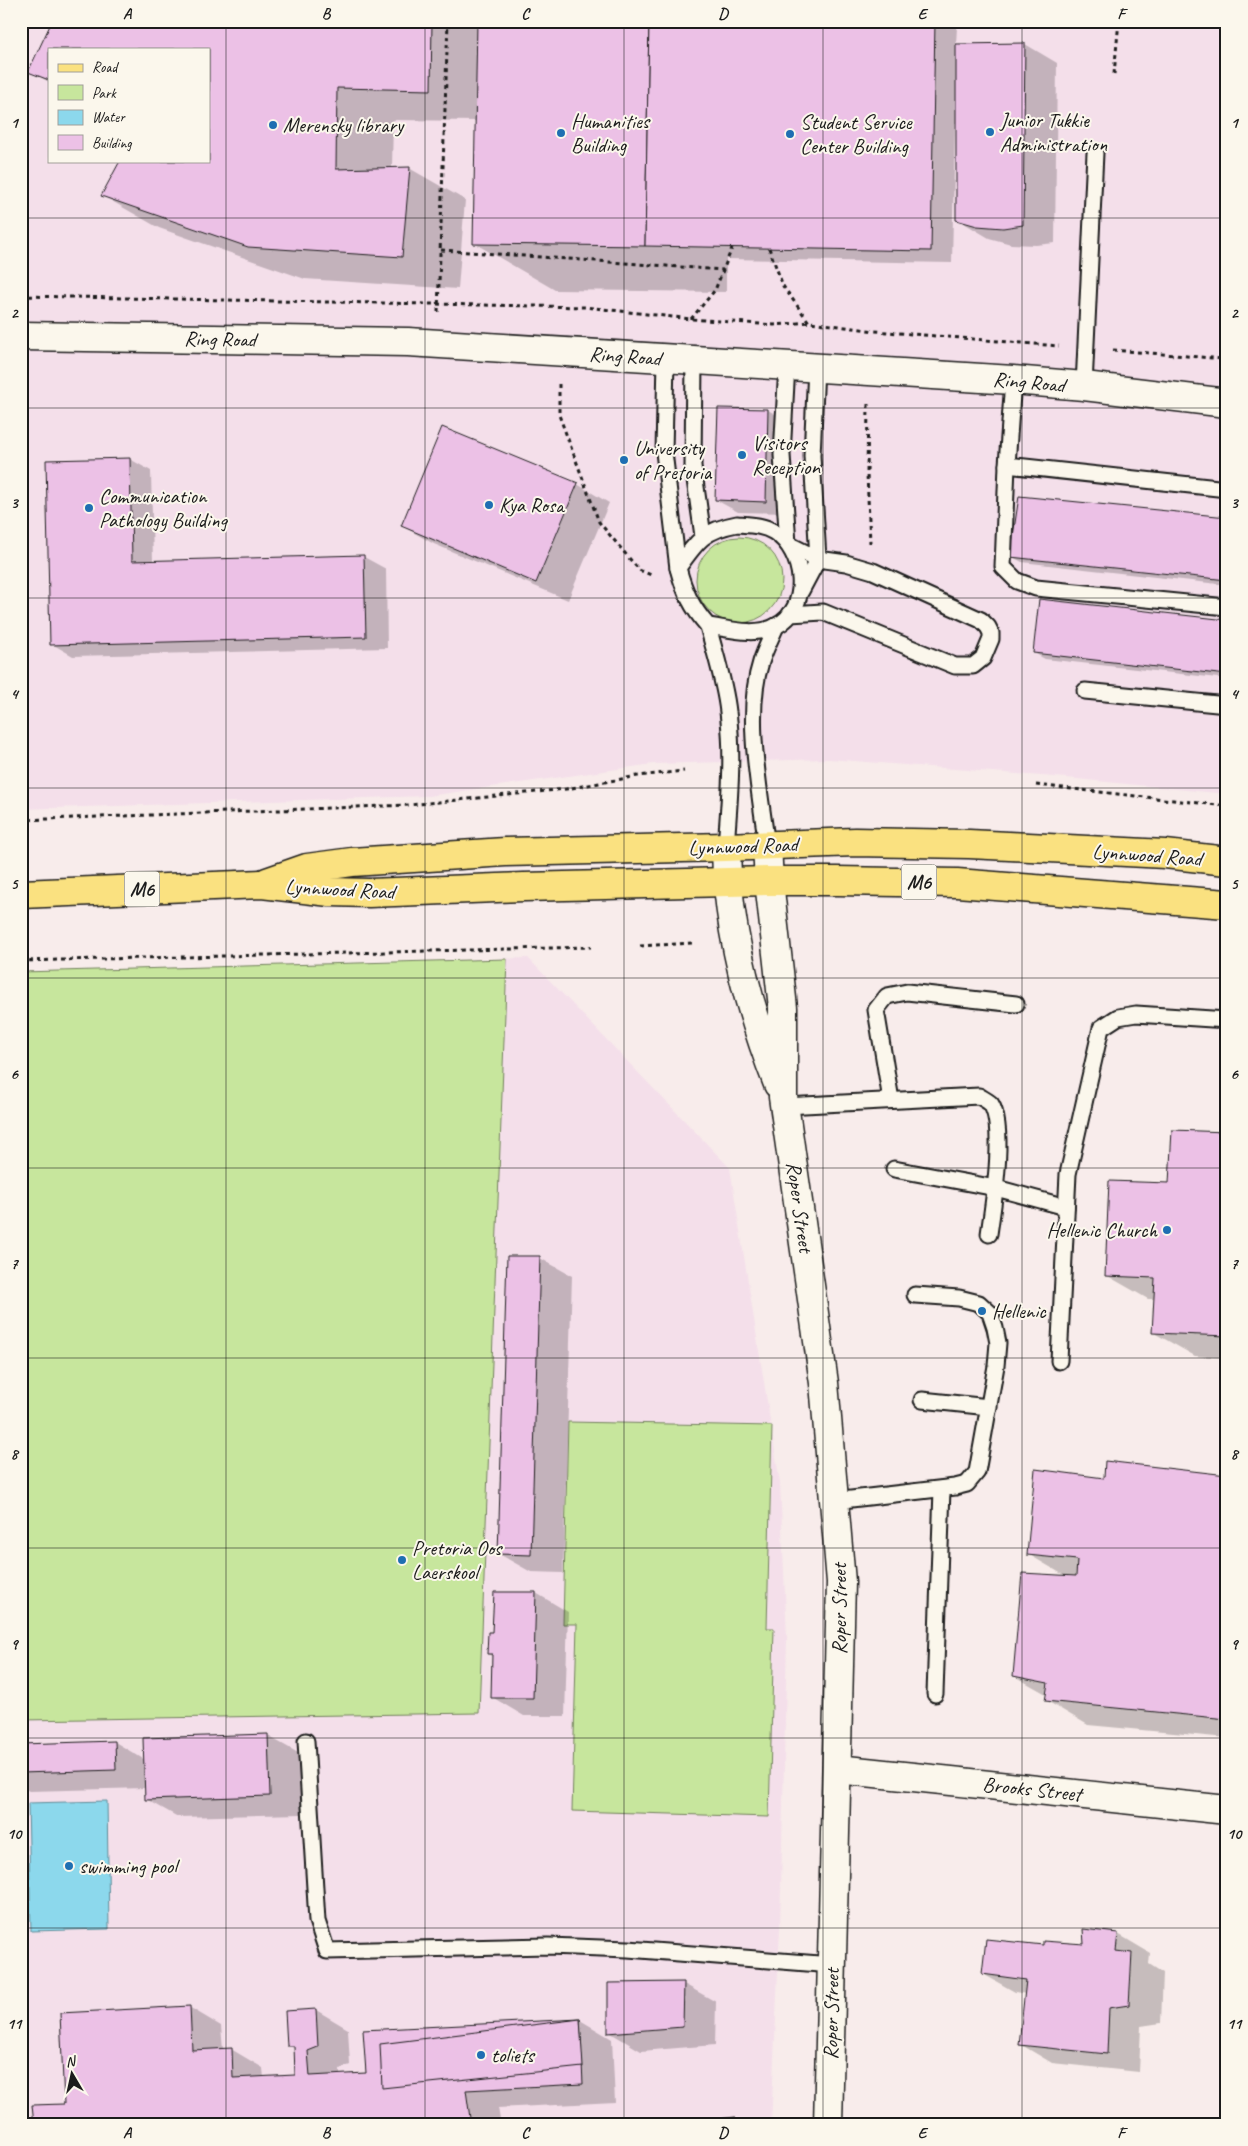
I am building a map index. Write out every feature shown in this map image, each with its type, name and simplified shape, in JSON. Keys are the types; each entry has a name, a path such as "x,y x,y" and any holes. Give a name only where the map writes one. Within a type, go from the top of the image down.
{"main road":[{"name":"Lynnwood Road","path":"262,884 307,868 352,862 505,852 855,842 969,844 1166,854 1227,861"},
{"name":"Lynnwood Road","path":"21,894 262,884 330,892 369,894 524,887 769,881 957,882 1227,904"}],"street":[{"name":"Ring Road","path":"21,336 408,342 1012,380 1084,386 1227,403"},
{"name":"Roper Street","path":"767,846 783,1008 784,1102 824,1384 841,1582 828,2125"},
{"name":"Roper Street","path":"726,847 726,882 736,940 754,1015 784,1102"},
{"name":"Brooks Street","path":"837,1769 1227,1810"}],"lane":[{"path":"1084,386 1095,153"},
{"path":"666,358 664,452 678,568 684,591 697,614 708,626 725,690 728,712 731,747 726,847"},
{"path":"694,360 693,466 704,536"},
{"path":"787,365 782,455 788,544 797,560 801,578 798,597"},
{"path":"708,626 756,632 776,626 790,614 818,559 812,471 816,367"},
{"path":"1012,380 1003,567 1017,581 1036,588 1227,607"},
{"path":"1007,465 1227,489"},
{"path":"678,568 704,536 718,528 737,524 756,525 774,532 788,544 818,559 846,563 873,571 980,620 988,627 991,639 983,658 973,666 955,666 823,612 790,614"},
{"path":"767,846 757,774 755,711 761,662 776,626"},
{"path":"1085,691 1227,705"},
{"path":"891,1100 876,1010 886,996 907,992 1016,1004"},
{"path":"1059,1360 1068,1174 1101,1028 1118,1017 1136,1014 1227,1020"},
{"path":"784,1102 978,1096 990,1103 998,1120 996,1188 989,1234"},
{"path":"894,1169 996,1188 1066,1207"},
{"path":"834,1501 942,1489 967,1484 977,1472 998,1343 990,1313 979,1303 959,1298 916,1295"},
{"path":"922,1400 989,1407"},
{"path":"936,1694 942,1489"},
{"path":"306,1741 317,1921 327,1951 548,1946 628,1949 832,1965"}],"path":[{"path":"441,345 437,304 441,250 448,21"},
{"path":"1114,74 1119,21"},
{"path":"691,319 715,290 732,248"},
{"path":"769,248 783,286 810,322"},
{"path":"441,250 723,270"},
{"path":"21,296 585,307 691,319 774,325 810,322 875,331 1224,359"},
{"path":"559,307 559,415 599,522 639,570 684,591"},
{"path":"873,571 868,527 867,418 875,331"},
{"path":"21,820 410,805 566,789 684,770"},
{"path":"1036,785 1227,806"},
{"path":"640,946 693,943"},
{"path":"21,961 591,947"}],"shaded area":[{"name":"University of Pretoria","path":"21,21 1227,21 1227,794 1067,778 829,759 653,764 428,796 21,809"},
{"name":"Pretoria Oos Laerskool","path":"528,958 730,1168 780,1483 787,1638 780,1929 771,2125 21,2125 21,972"}],"green space":[{"path":"731,537 747,537 756,540 770,549 779,563 782,580 779,597 770,611 756,620 747,623 731,623 715,616 703,604 696,588 696,572 703,556 715,544"},
{"path":"507,959 479,1713 21,1720 21,972"},
{"path":"568,1422 772,1426 767,1628 774,1628 769,1817 572,1811 577,1624 563,1624"}],"water":[{"name":"swimming pool","path":"107,1801 109,1929 31,1931 28,1803"}],"building":[{"name":"Merensky library","path":"52,21 432,21 431,90 337,88 336,169 410,167 402,257 248,247 101,196 119,162 210,162 210,48 48,48 48,80 28,72"},
{"name":"Humanities Building","path":"477,21 649,21 645,246 473,244"},
{"name":"Student Service Center Building","path":"649,21 935,21 931,251 645,246"},
{"name":"Junior Tukkie Administration","path":"1025,43 1023,225 1003,228 977,226 956,220 956,44"},
{"name":"Visitors Reception","path":"718,408 768,409 766,502 715,500"},
{"name":"Kya Rosa","path":"442,427 578,483 536,583 401,526"},
{"name":"Communication Pathology Building","path":"130,458 132,561 364,555 366,637 50,645 46,460"},
{"path":"1019,496 1227,517 1227,580 1010,557"},
{"path":"1039,599 1227,620 1227,675 1033,653"},
{"name":"Hellenic Church","path":"1172,1130 1227,1132 1227,1336 1152,1333 1155,1278 1105,1276 1109,1181 1169,1183"},
{"path":"507,1256 540,1256 531,1555 498,1554"},
{"path":"1105,1461 1227,1475 1227,1719 1045,1701 1048,1683 1013,1676 1022,1573 1076,1576 1077,1560 1027,1555 1035,1469 1104,1478"},
{"path":"494,1592 536,1592 533,1698 491,1698 492,1654 487,1654 488,1632 492,1632"},
{"path":"268,1734 270,1796 145,1800 143,1738"},
{"path":"115,1741 116,1770 21,1773 21,1744"},
{"path":"1083,1929 1118,1933 1116,1951 1132,1953 1129,2005 1109,2008 1107,2054 1019,2045 1026,1980 982,1974 986,1939 1043,1945 1043,1941 1084,1944"},
{"path":"684,1982 683,2027 608,2033 608,1983"},
{"path":"190,2006 192,2050 232,2048 233,2078 295,2075 294,2046 287,2046 285,2011 316,2009 318,2047 308,2051 310,2076 366,2073 363,2030 580,2019 583,2084 466,2090 471,2125 34,2125 32,2105 64,2104 60,2013"},
{"name":"toliets","path":"580,2019 583,2067 382,2088 380,2044"},
{"path":"735,2117 735,2125 665,2125"}],"place":[{"name":"Merensky library","path":"273,125"},
{"name":"Junior Tukkie Administration","path":"990,132"},
{"name":"Humanities Building","path":"561,133"},
{"name":"Student Service Center Building","path":"790,134"},
{"name":"Visitors Reception","path":"742,455"},
{"name":"University of Pretoria","path":"624,460"},
{"name":"Kya Rosa","path":"489,505"},
{"name":"Communication Pathology Building","path":"89,508"},
{"name":"Hellenic Church","path":"1167,1230"},
{"name":"Hellenic","path":"982,1311"},
{"name":"Pretoria Oos Laerskool","path":"402,1560"},
{"name":"swimming pool","path":"69,1866"},
{"name":"toliets","path":"481,2055"}]}
